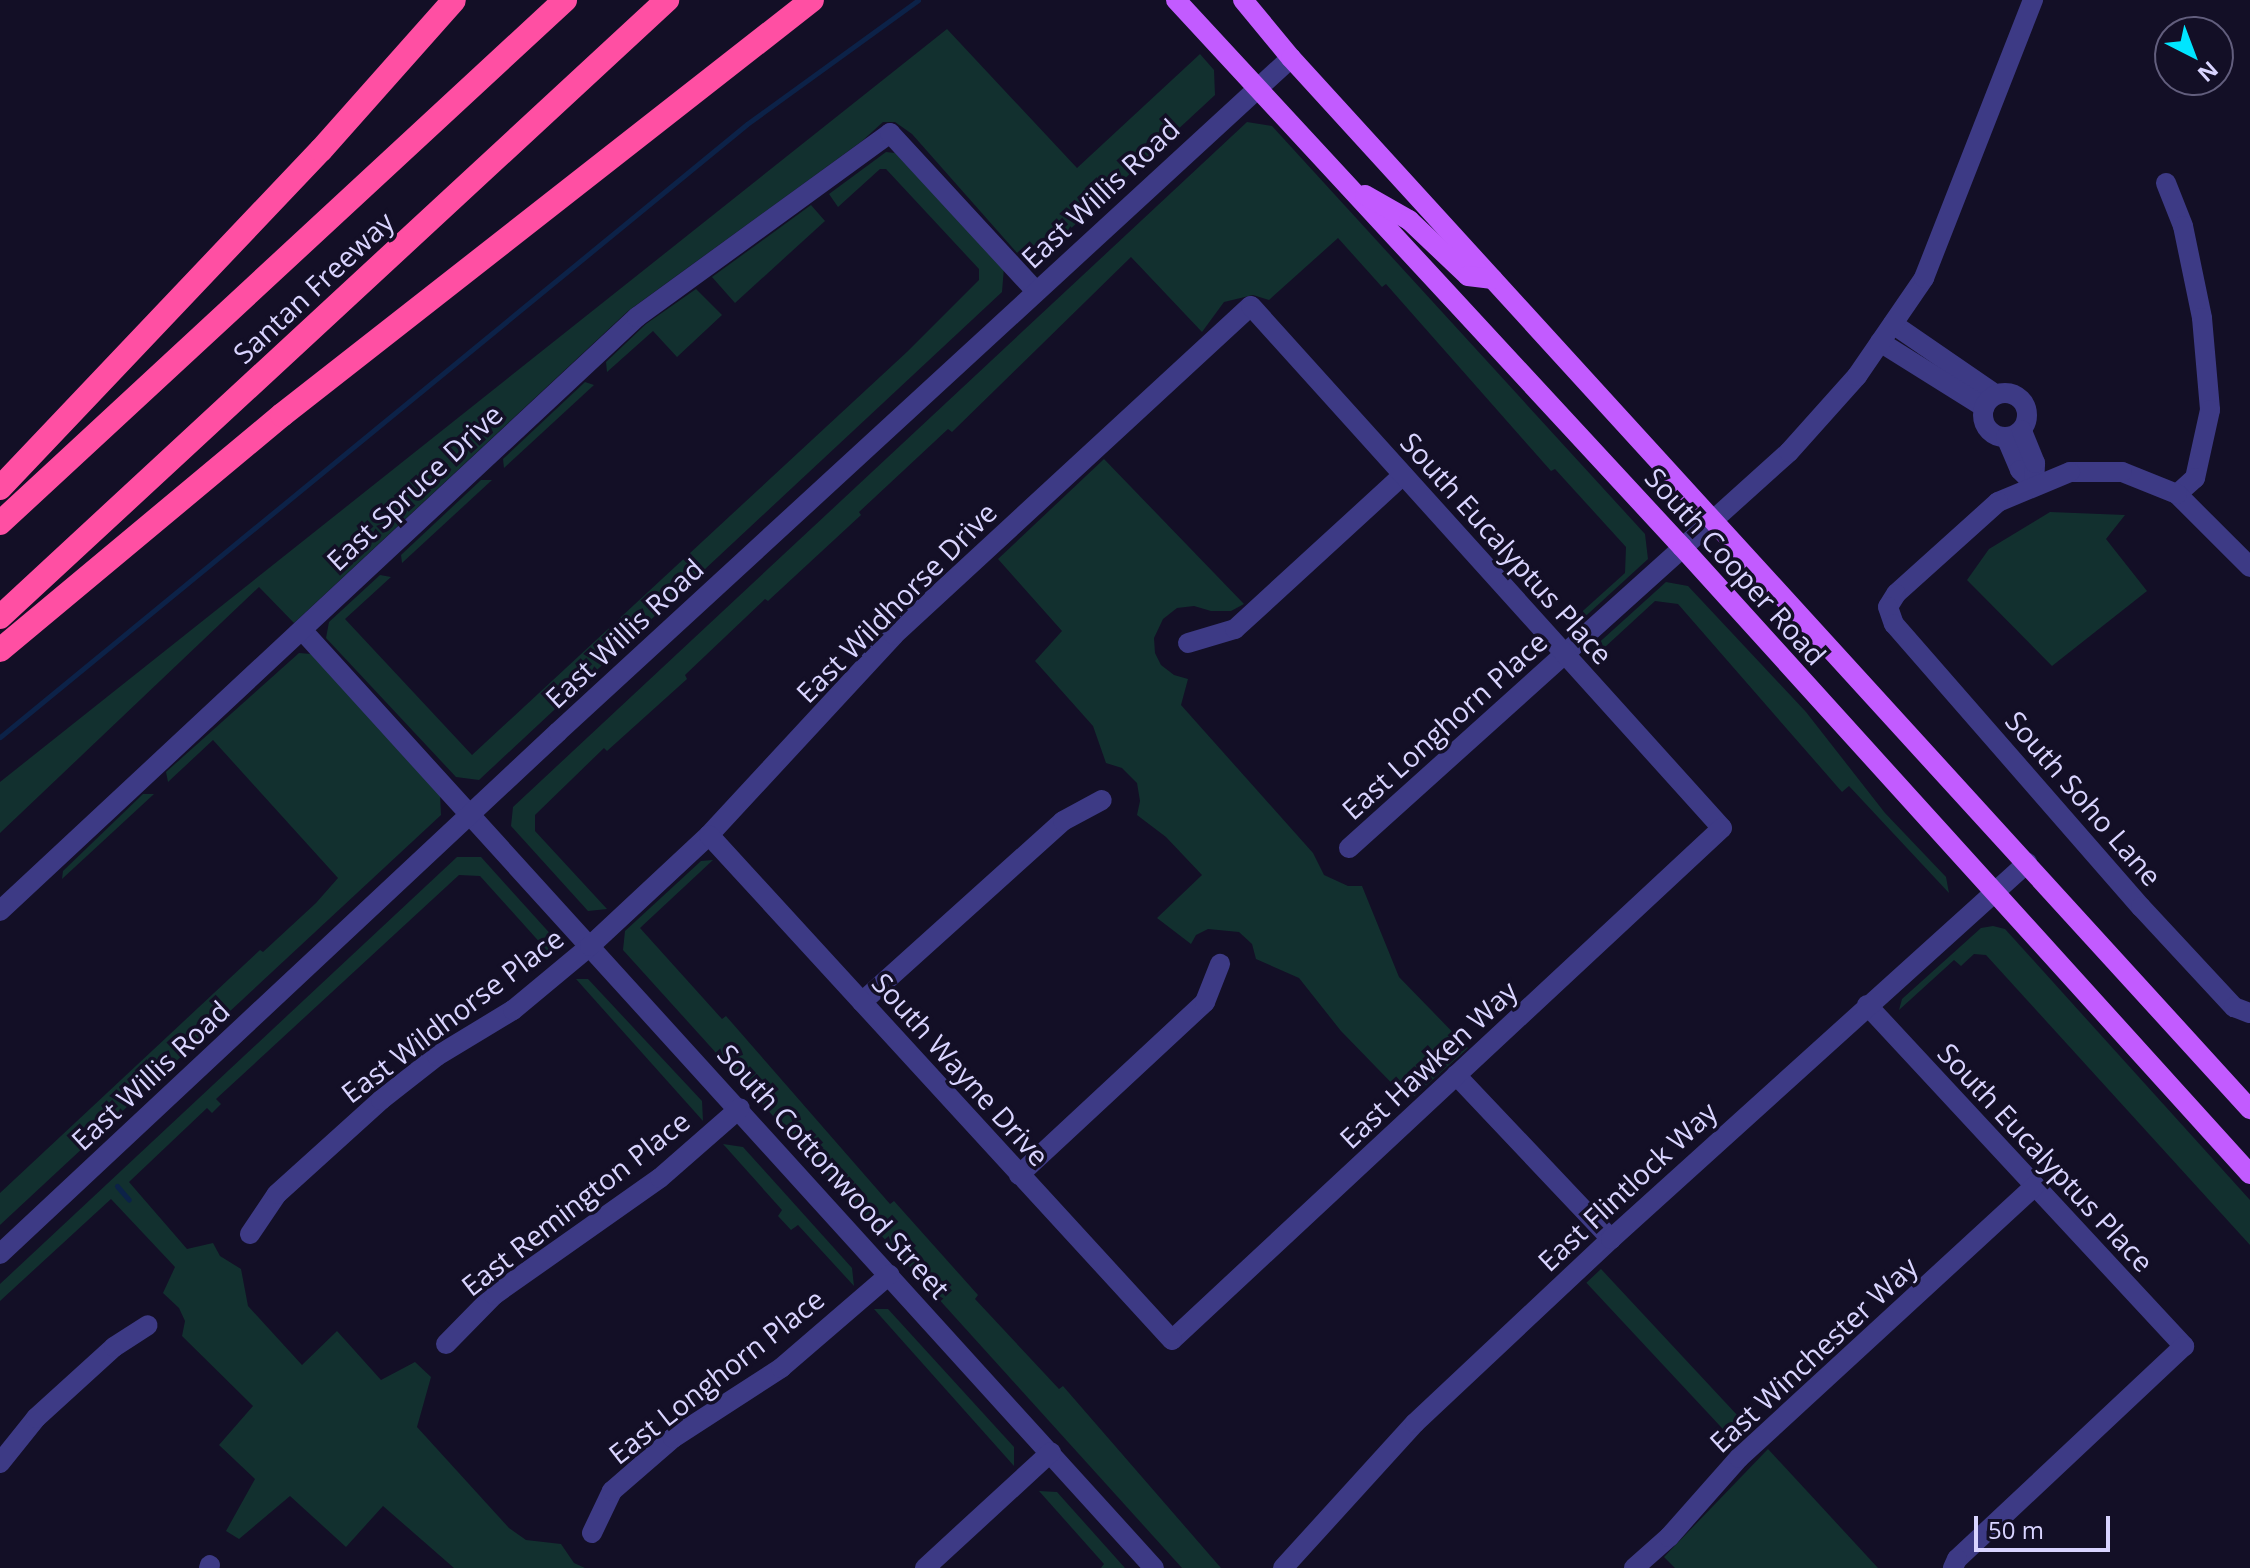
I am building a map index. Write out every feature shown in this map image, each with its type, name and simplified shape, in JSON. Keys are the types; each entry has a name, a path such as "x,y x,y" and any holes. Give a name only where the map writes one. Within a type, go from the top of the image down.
{"highway":[{"path":"0,488 290,184 454,0"},
{"name":"Santan Freeway","path":"0,523 565,0"},
{"name":"Santan Freeway","path":"0,617 667,0"},
{"path":"0,650 282,415 812,0"}],"main road":[{"name":"South Cooper Road","path":"1176,0 1682,547 2250,1174"},
{"name":"South Cooper Road","path":"1243,0 1291,58 2250,1109"},
{"path":"1348,185 1409,220 1468,276 1493,279"}],"street":[{"name":"East Longhorn Place","path":"1349,848 1789,452 1857,376 1924,278 2033,0"},
{"name":"East Willis Road","path":"0,1254 471,813 1291,58"},
{"name":"East Spruce Drive","path":"0,911 637,317 890,133 1036,291"},
{"path":"2166,183 2183,226 2202,318 2210,410 2195,478 2177,494"},
{"name":"South Eucalyptus Place","path":"1251,306 1722,828"},
{"name":"East Wildhorse Drive","path":"590,946 709,835 894,635 1251,306"},
{"path":"1893,324 1990,401"},
{"path":"1880,342 1990,401"},
{"path":"2014,434 1997,436 1985,424 1990,401 2004,392 2020,398 2027,414 2014,434 2020,470 2034,484 2070,472 2122,472 2177,494 2250,567"},
{"path":"1188,643 1235,629 1403,475"},
{"name":"South Soho Lane","path":"2034,484 1998,502 1961,532 1896,594 1888,607 1894,624 2141,907 2234,1007 2250,1013"},
{"name":"South Cottonwood Street","path":"302,630 740,1108 1154,1568"},
{"path":"862,1002 1063,821 1102,800"},
{"name":"East Hawken Way","path":"1172,1340 1722,828"},
{"name":"South Wayne Drive","path":"709,835 1172,1340"},
{"name":"East Flintlock Way","path":"1283,1568 1415,1423 1611,1239 2027,863"},
{"name":"East Wildhorse Place","path":"250,1234 277,1194 381,1100 437,1056 513,1010 590,946"},
{"path":"1019,1175 1205,1002 1220,964"},
{"name":"South Eucalyptus Place","path":"1867,1005 2184,1346 1957,1559 1953,1568"},
{"path":"1456,1075 1611,1239"},
{"name":"East Remington Place","path":"446,1344 494,1295 660,1178 740,1108"},
{"name":"East Winchester Way","path":"1634,1568 1669,1537 1739,1458 2035,1186"},
{"name":"East Longhorn Place","path":"592,1533 612,1491 673,1438 781,1368 889,1275"},
{"path":"0,1463 36,1418 114,1347 148,1325"},
{"path":"925,1568 1051,1452"}],"green space":[{"path":"947,29 1077,168 1200,54 1214,70 1215,95 1039,258 1018,254 912,134 895,122 883,122 862,141 628,311 294,623 259,587 0,833 0,782"},
{"path":"1247,122 1272,126 1645,534 1648,559 1577,624 1565,627 1625,573 1626,547 1555,469 1551,471 1386,284 1382,287 1338,238 1269,300 1253,295 1224,302 1202,332 1131,257 952,432 948,429 859,512 861,515 768,601 765,599 685,675 687,679 607,751 604,748 535,815 535,831 607,909 588,911 511,826 513,807"},
{"path":"886,152 895,153 1004,267 1002,292 479,780 456,777 326,638 329,622 380,575 391,577 345,619 472,755 908,351 979,280 979,269 886,169 880,169 838,207 829,194"},
{"path":"811,205 825,221 735,303 712,277"},
{"path":"696,289 722,315 677,357 653,331 607,372 606,362 646,324"},
{"path":"585,382 594,385 504,468 503,459"},
{"path":"1104,459 1244,604 1231,611 1211,611 1194,606 1177,608 1163,619 1154,638 1155,653 1161,665 1174,675 1188,679 1181,705 1313,853 1324,875 1348,886 1362,886 1399,977 1468,1048 1409,1101 1341,1031 1299,978 1256,959 1252,944 1239,932 1208,929 1196,935 1191,944 1157,918 1202,875 1166,837 1137,815 1140,801 1137,783 1122,768 1106,763 1093,726 1035,661 1062,631 998,559"},
{"path":"481,480 492,480 402,563 401,555"},
{"path":"2050,512 2125,515 2106,539 2147,591 2052,666 1967,580 1989,549"},
{"path":"1666,582 1688,586 1806,712 1885,813 1946,877 1949,893 1849,786 1842,792 1678,604 1655,601 1592,659 1593,648"},
{"path":"299,653 311,654 440,794 441,815 0,1225 0,1193 260,950 263,952 316,903 338,878 213,740 168,782 166,772"},
{"path":"143,794 154,794 62,879 63,871"},
{"path":"457,857 481,857 555,939 552,956 480,876 459,875 216,1099 221,1104 212,1113 207,1108 129,1182 187,1249 213,1243 220,1256 241,1269 248,1306 302,1365 337,1331 381,1380 415,1362 431,1377 417,1427 509,1528 526,1540 561,1544 574,1563 585,1568 454,1568 383,1506 346,1547 290,1496 239,1539 226,1531 255,1479 219,1445 253,1406 182,1336 185,1321 179,1308 163,1293 175,1267 111,1199 0,1301 0,1284"},
{"path":"713,860 640,928 722,1019 726,1016 890,1204 894,1201 978,1295 975,1299 1059,1389 1063,1386 1221,1568 1182,1568 623,950 625,931 701,861"},
{"path":"1993,926 2005,929 2250,1200 2250,1245 1986,955 1974,954 1961,966 1954,960 1899,1010 1902,999 1981,928"},
{"path":"576,979 588,979 702,1101 703,1121"},
{"path":"723,1144 743,1147 852,1268 854,1286 798,1225 791,1230 778,1216 782,1210"},
{"path":"1601,1269 1751,1430 1736,1444 1586,1283"},
{"path":"874,1309 888,1309 1014,1447 1014,1466"},
{"path":"1768,1449 1878,1568 1675,1568 1664,1557"},
{"path":"1039,1491 1057,1492 1125,1568 1101,1568 1104,1564"}],"waterway":[{"path":"0,737 747,124 918,0"},
{"path":"117,1186 129,1200"}]}
